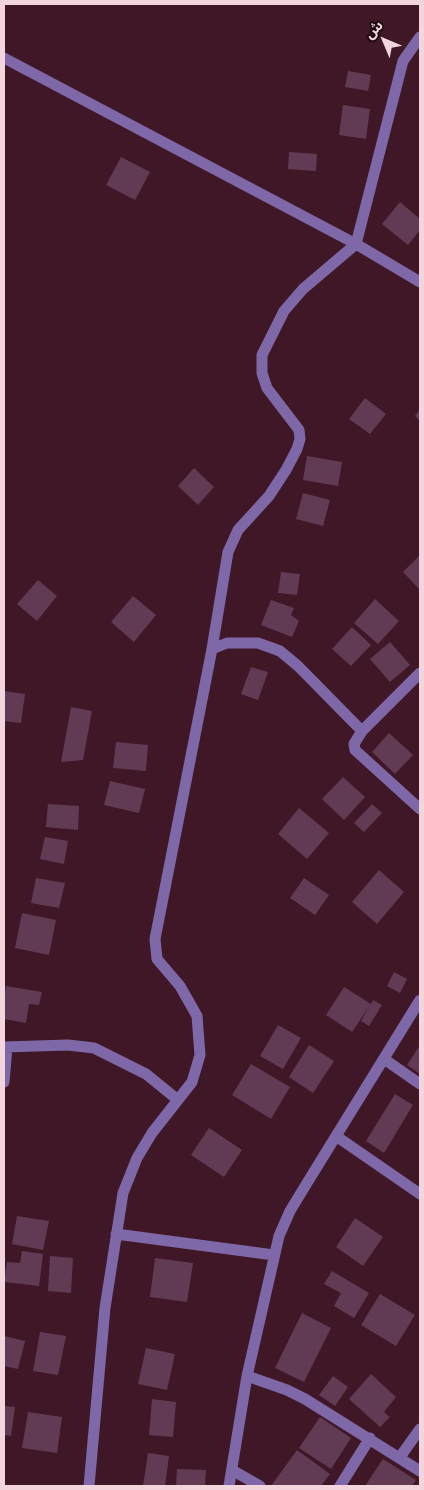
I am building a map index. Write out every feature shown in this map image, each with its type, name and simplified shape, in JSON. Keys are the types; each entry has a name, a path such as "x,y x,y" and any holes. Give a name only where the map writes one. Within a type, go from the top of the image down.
{"street":[{"path":"89,1486 105,1308 123,1193 137,1158 152,1133 192,1082 200,1055 197,1016 180,986 157,959 155,940 212,649 228,552 238,530 269,496 286,470 298,449 300,439 298,430 267,388 262,373 262,355 284,311 303,289 356,244 403,61 420,37"},
{"path":"4,58 356,244 420,282"},
{"path":"212,649 227,643 258,643 280,651 298,666 362,731"},
{"path":"420,673 362,731 354,744 355,750 420,809"},
{"path":"229,1486 247,1376 279,1236 290,1211 420,1000"},
{"path":"4,1082 6,1047 68,1044 94,1048 146,1074 178,1100"},
{"path":"384,1059 420,1084"},
{"path":"336,1136 420,1194"},
{"path":"116,1234 274,1255"},
{"path":"247,1376 305,1398 420,1471"},
{"path":"400,1457 420,1429"},
{"path":"340,1486 370,1438"},
{"path":"232,1470 260,1486"}],"building":[{"path":"348,71 371,75 368,91 345,87"},
{"path":"343,105 370,109 366,139 339,135"},
{"path":"289,152 317,154 316,171 288,169"},
{"path":"121,157 150,172 135,200 106,185"},
{"path":"400,202 420,219 420,230 408,245 382,224"},
{"path":"365,398 386,414 370,434 349,419"},
{"path":"420,409 420,421 415,416"},
{"path":"307,456 342,462 338,486 303,480"},
{"path":"194,468 214,487 198,505 178,486"},
{"path":"303,493 330,500 323,526 296,519"},
{"path":"420,555 420,590 403,572"},
{"path":"281,572 300,574 297,595 278,593"},
{"path":"38,580 57,596 37,621 17,604"},
{"path":"133,596 156,615 134,642 111,622"},
{"path":"375,599 399,621 378,644 354,623"},
{"path":"271,600 294,608 291,615 299,621 292,637 261,625"},
{"path":"352,627 371,645 351,666 332,649"},
{"path":"390,642 410,665 390,682 370,659"},
{"path":"251,667 268,672 258,700 241,694"},
{"path":"4,691 25,694 21,723 4,721"},
{"path":"71,707 92,711 83,760 61,762"},
{"path":"389,733 413,755 395,774 372,752"},
{"path":"116,742 148,745 146,771 113,768"},
{"path":"343,777 365,797 344,820 322,799"},
{"path":"110,781 145,789 139,813 104,805"},
{"path":"48,804 79,806 78,830 46,827"},
{"path":"372,804 382,813 364,832 354,823"},
{"path":"299,808 329,833 307,859 278,834"},
{"path":"45,837 68,841 64,864 40,859"},
{"path":"379,870 404,892 377,924 352,902"},
{"path":"36,878 65,883 59,908 31,903"},
{"path":"304,878 329,895 315,915 290,898"},
{"path":"22,913 56,920 49,955 15,948"},
{"path":"394,972 407,979 400,993 387,986"},
{"path":"6,986 42,992 39,1005 29,1004 26,1023 4,1019"},
{"path":"344,987 371,1004 352,1032 326,1015"},
{"path":"373,1000 382,1005 369,1026 361,1021"},
{"path":"278,1025 301,1038 283,1069 260,1056"},
{"path":"309,1045 334,1061 313,1093 289,1077"},
{"path":"420,1045 420,1074 407,1065"},
{"path":"251,1064 290,1087 271,1119 232,1095"},
{"path":"395,1094 413,1105 384,1153 366,1141"},
{"path":"209,1128 242,1150 224,1177 191,1155"},
{"path":"17,1216 49,1221 43,1250 12,1244"},
{"path":"355,1218 383,1237 363,1266 336,1247"},
{"path":"22,1251 43,1254 39,1286 4,1282 7,1262 20,1263"},
{"path":"50,1256 73,1258 71,1293 48,1291"},
{"path":"155,1258 193,1263 187,1302 150,1297"},
{"path":"332,1271 369,1293 354,1318 334,1306 341,1293 324,1284"},
{"path":"380,1294 415,1315 396,1346 361,1325"},
{"path":"302,1313 331,1328 304,1382 275,1368"},
{"path":"40,1332 66,1336 58,1375 33,1371"},
{"path":"4,1336 25,1341 18,1369 4,1366"},
{"path":"146,1348 175,1354 167,1390 138,1384"},
{"path":"371,1374 396,1397 384,1412 390,1417 380,1427 349,1399"},
{"path":"333,1376 348,1387 335,1406 319,1395"},
{"path":"152,1399 176,1402 173,1437 149,1435"},
{"path":"4,1406 15,1407 11,1436 4,1435"},
{"path":"28,1412 62,1417 57,1453 22,1448"},
{"path":"320,1417 351,1438 331,1469 299,1448"},
{"path":"297,1450 330,1474 321,1486 271,1486"},
{"path":"148,1453 169,1456 165,1486 143,1486"},
{"path":"383,1459 416,1480 412,1486 365,1486"},
{"path":"177,1469 206,1470 205,1486 176,1486"}]}
